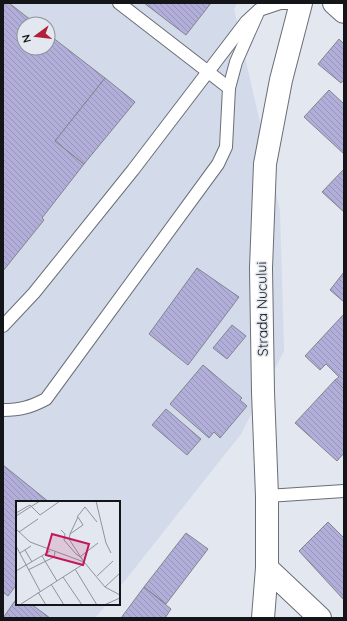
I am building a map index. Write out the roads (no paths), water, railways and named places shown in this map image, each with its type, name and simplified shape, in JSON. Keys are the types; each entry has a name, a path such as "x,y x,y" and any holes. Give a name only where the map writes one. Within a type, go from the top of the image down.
{"street":[{"name":"Strada Nucului","path":"263,618 266,568 267,496 261,268 265,164 281,80 301,3"},
{"path":"334,3 344,12"},
{"path":"266,568 320,618"}],"lane":[{"path":"119,3 228,88"},
{"path":"3,326 34,293 133,170 246,22 259,10 280,3 301,3"},
{"path":"3,410 16,410 34,405 46,399 218,164 226,147 228,88 236,62 259,10"},
{"path":"267,496 344,491"}]}
